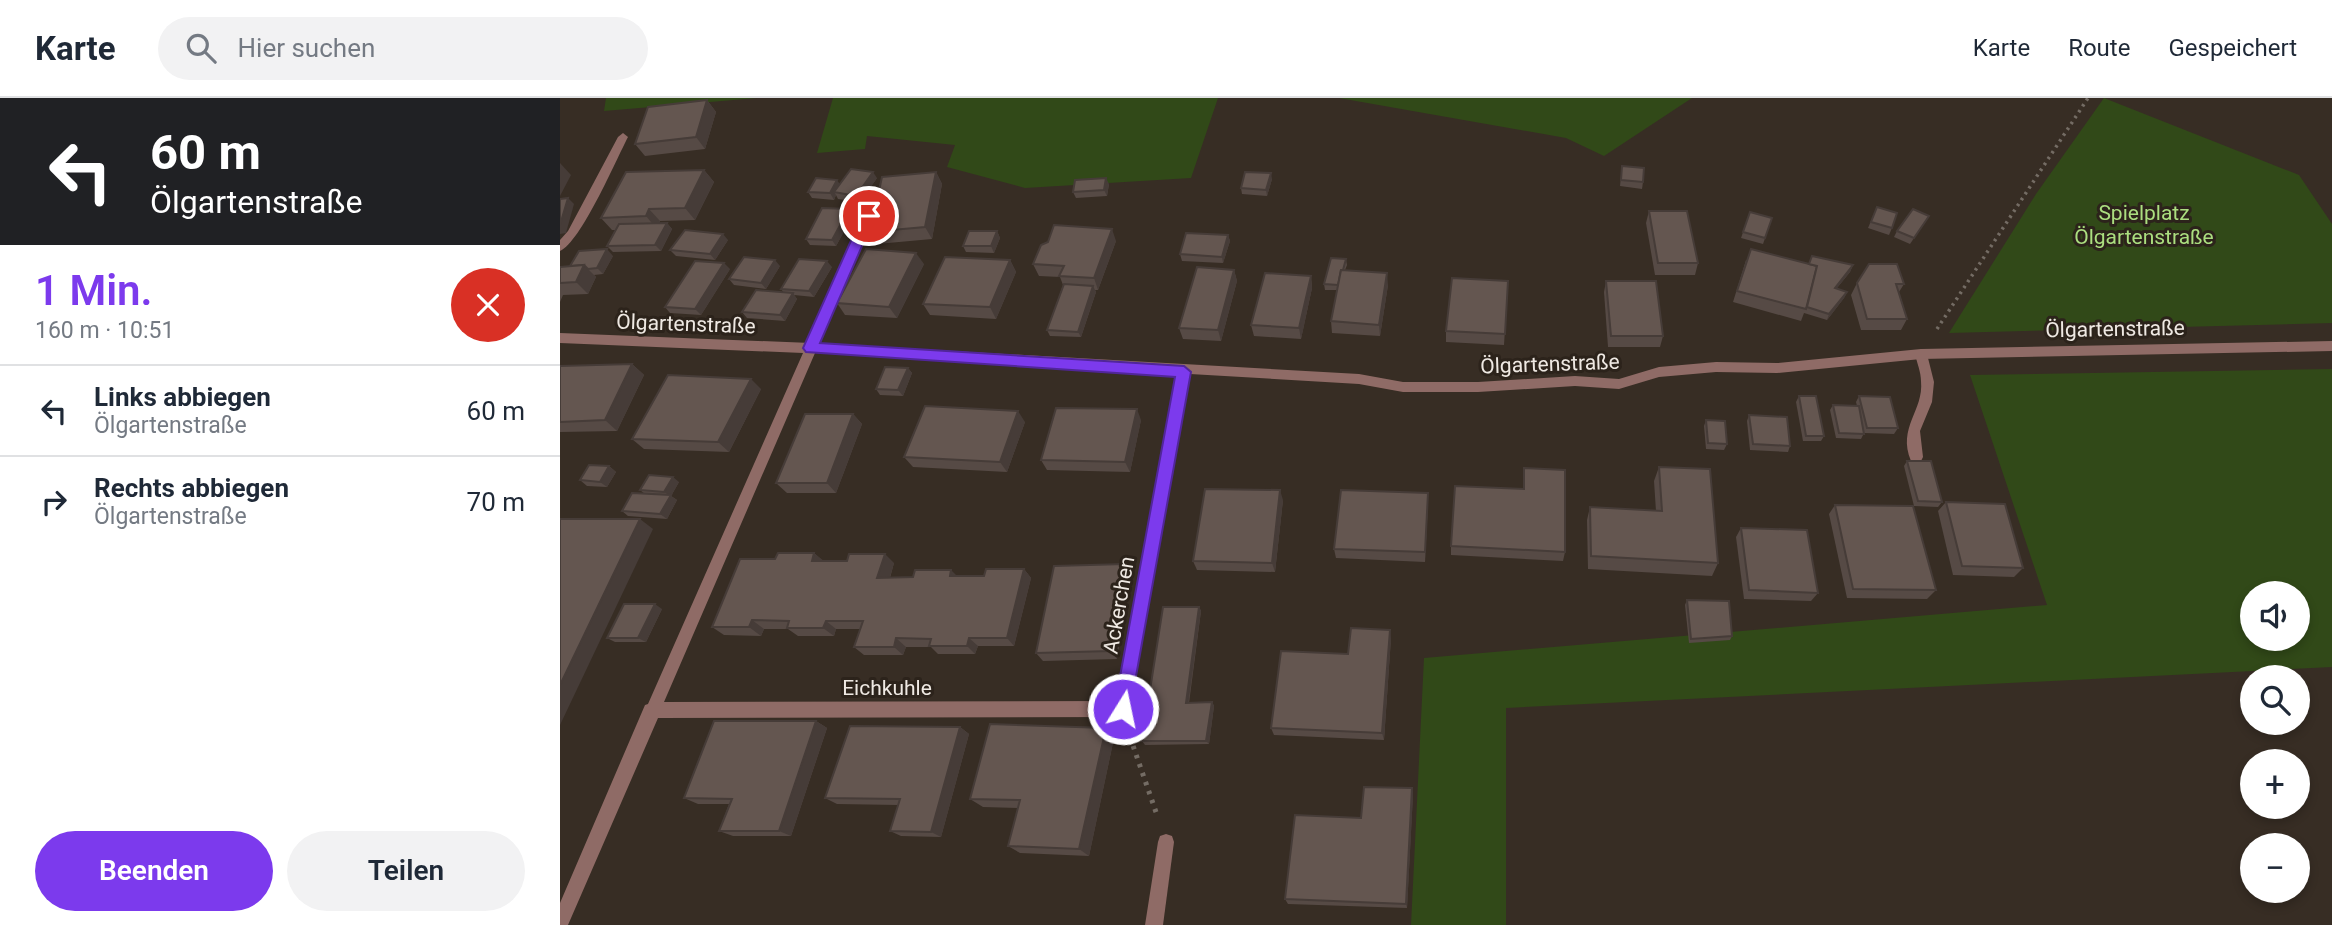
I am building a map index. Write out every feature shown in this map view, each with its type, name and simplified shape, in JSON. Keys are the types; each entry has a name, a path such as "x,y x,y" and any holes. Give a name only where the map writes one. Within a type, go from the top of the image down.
{"street":[{"path":"560,247 572,234 623,137"},
{"path":"560,923 879,194"},
{"name":"Ölgartenstraße","path":"560,338 811,348 1184,372 1359,379 1403,387 1478,387 1575,381 1619,384 1659,372 1716,367 1777,368 1921,354 2332,346"},
{"path":"1916,457 1913,432 1925,402 1928,382 1921,354"},
{"name":"Ackerchen","path":"1123,709 1184,372"},
{"name":"Eichkuhle","path":"651,710 1123,709"},
{"path":"1154,925 1166,842"}],"path":[{"path":"1921,354 2088,98"},
{"path":"1123,709 1166,842"}],"green space":[{"path":"606,98 757,98 604,111"},
{"path":"833,98 1218,98 1191,178 1025,188 947,167 955,145 867,136 865,149 817,153"},
{"path":"1339,98 1692,98 1604,156 1566,138"},
{"name":"Spielplatz Ölgartenstraße","path":"2104,98 2299,175 2332,224 2332,323 1949,333 2036,194"},
{"path":"2332,369 2332,667 2240,665 2240,672 1506,708 1506,925 1411,925 1424,658 2047,605 1970,375"}],"building":[{"path":"707,100 696,137 635,144 648,107"},
{"path":"1622,166 1644,168 1643,182 1621,180"},
{"path":"851,169 873,172 856,196 834,192"},
{"path":"704,170 685,208 649,209 646,216 601,218 626,172"},
{"path":"936,172 925,227 870,232 882,177"},
{"path":"1245,172 1271,173 1266,190 1241,188"},
{"path":"816,178 837,180 830,193 808,192"},
{"path":"1106,178 1104,190 1073,192 1075,180"},
{"path":"568,198 560,225 560,199"},
{"path":"1877,207 1897,213 1892,228 1871,222"},
{"path":"822,208 849,209 832,240 806,239"},
{"path":"1913,209 1929,216 1914,238 1897,231"},
{"path":"1649,211 1687,211 1698,263 1658,263"},
{"path":"1750,212 1772,218 1765,238 1743,232"},
{"path":"667,223 655,245 607,246 619,224"},
{"path":"1054,225 1112,229 1094,278 1059,276 1064,266 1033,264 1041,245 1048,242"},
{"path":"685,230 723,234 710,254 670,250"},
{"path":"969,231 997,231 991,246 963,246"},
{"path":"1186,233 1228,235 1222,257 1180,254"},
{"path":"607,249 597,268 570,266 579,251"},
{"path":"866,249 916,253 889,307 837,303"},
{"path":"1751,249 1817,266 1806,309 1737,291"},
{"path":"1812,256 1853,265 1835,288 1847,292 1829,314 1807,307 1817,266 1809,264"},
{"path":"744,257 775,260 761,283 729,279"},
{"path":"945,257 1010,260 990,307 923,304"},
{"path":"1331,258 1346,259 1338,285 1324,284"},
{"path":"799,259 827,261 809,291 781,289"},
{"path":"695,261 724,263 695,309 665,307"},
{"path":"1869,264 1897,264 1904,284 1896,284 1907,319 1867,319 1857,283"},
{"path":"584,265 576,282 560,283 560,267"},
{"path":"1197,267 1234,270 1218,330 1179,328"},
{"path":"1341,270 1387,273 1379,325 1331,321"},
{"path":"1265,273 1311,276 1299,328 1251,325"},
{"path":"1452,278 1508,281 1505,334 1446,331"},
{"path":"1606,281 1656,281 1663,336 1611,336"},
{"path":"1064,284 1093,286 1078,332 1047,330"},
{"path":"756,290 793,293 780,315 742,312"},
{"path":"632,364 605,420 560,422 560,366"},
{"path":"885,367 908,368 898,390 876,389"},
{"path":"668,375 751,379 718,442 632,439"},
{"path":"1799,396 1816,396 1824,436 1806,436"},
{"path":"1859,396 1890,397 1898,428 1867,428"},
{"path":"1833,405 1859,406 1864,434 1839,433"},
{"path":"925,406 1018,411 1000,462 904,457"},
{"path":"1056,408 1137,409 1125,462 1041,460"},
{"path":"805,414 853,414 827,483 776,483"},
{"path":"1749,415 1787,417 1790,446 1753,444"},
{"path":"1706,420 1725,421 1727,444 1708,443"},
{"path":"1907,461 1931,461 1942,502 1918,501"},
{"path":"589,465 609,466 600,482 580,480"},
{"path":"1659,467 1710,469 1718,563 1591,556 1590,507 1662,511"},
{"path":"1524,468 1565,470 1565,552 1451,546 1455,486 1524,489"},
{"path":"649,475 673,477 664,492 640,490"},
{"path":"1205,489 1280,490 1272,563 1193,561"},
{"path":"1341,490 1428,493 1425,552 1334,549"},
{"path":"632,493 671,495 660,514 622,511"},
{"path":"1946,502 2005,504 2023,568 1962,566"},
{"path":"1835,505 1913,506 1936,590 1853,589"},
{"path":"560,519 640,519 560,685"},
{"path":"1741,528 1807,530 1818,593 1749,590"},
{"path":"778,553 814,553 812,561 847,561 849,554 885,554 877,578 913,577 915,570 951,570 950,576 984,576 986,569 1024,569 1007,638 969,638 967,646 929,646 931,639 896,638 894,647 854,647 863,621 826,621 823,628 787,628 789,621 752,620 749,627 712,627 740,559 775,559"},
{"path":"1125,564 1111,651 1036,653 1054,566"},
{"path":"1687,600 1729,601 1732,636 1691,639"},
{"path":"624,604 655,604 638,638 607,638"},
{"path":"1163,607 1199,607 1186,703 1212,702 1206,741 1142,741"},
{"path":"1351,628 1390,630 1382,733 1271,728 1281,651 1348,654"},
{"path":"714,721 816,721 779,831 719,831 732,799 684,798"},
{"path":"990,724 1106,728 1079,849 1008,846 1020,800 970,799"},
{"path":"850,726 960,727 931,832 890,831 900,799 825,798"},
{"path":"1364,787 1412,788 1406,904 1285,899 1295,815 1361,818"}],"route":[{"path":"869,216 811,348 1184,372 1123,709"}]}
